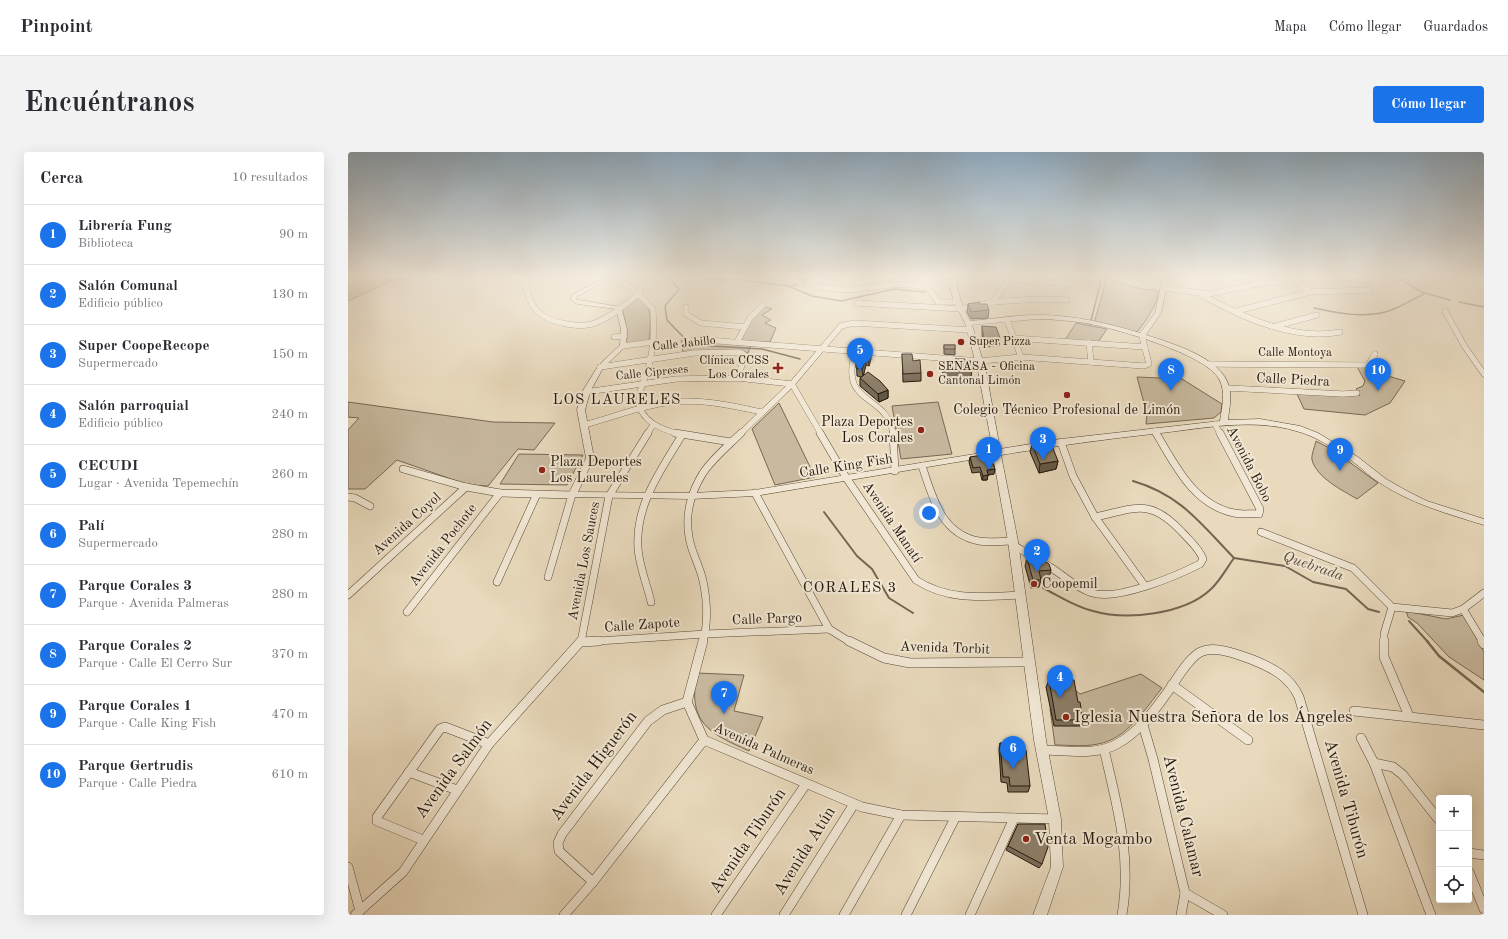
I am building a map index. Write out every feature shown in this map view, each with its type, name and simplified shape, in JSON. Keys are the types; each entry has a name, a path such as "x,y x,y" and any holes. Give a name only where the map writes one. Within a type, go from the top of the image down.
{"street":[{"path":"538,312 549,319 587,325 597,322 613,312"},
{"path":"620,312 623,323 623,346"},
{"path":"653,312 653,342 651,358 644,383 638,397 640,409 645,418 654,425 666,431 731,442"},
{"path":"686,312 686,314 701,323 745,326"},
{"path":"737,342 745,326 756,312"},
{"path":"963,312 980,361 997,452 1013,543 1042,750 1055,819 1057,868 1040,915"},
{"path":"1142,336 1158,312"},
{"path":"1239,312 1276,326 1309,335 1330,335 1340,332"},
{"path":"1444,312 1465,347 1484,374"},
{"path":"1276,326 1317,315"},
{"path":"687,702 705,634 706,597 703,580 689,538 688,523 691,496 702,473 714,459 792,384 841,326 854,323 969,327 1007,320 1056,318 1096,324 1142,336 1209,364 1220,374 1228,388 1224,423"},
{"path":"1007,320 1021,357"},
{"path":"614,337 624,336"},
{"path":"694,339 980,361 1021,357 1147,365 1149,364 1142,336"},
{"path":"1014,338 1145,347"},
{"path":"548,577 572,495 590,458 581,410 586,392 600,368 623,346 653,342"},
{"path":"1089,343 1091,362"},
{"name":"Calle Jabillo","path":"600,368 651,358 706,352 742,352 745,355 738,378"},
{"path":"855,352 850,365 849,375 851,383 856,390 884,412 891,422 895,471"},
{"name":"Calle Montoya","path":"1209,364 1370,364 1375,354"},
{"name":"Calle Cipreses","path":"586,392 676,379 738,378 792,384"},
{"name":"Avenida Manatí","path":"792,384 847,479 916,580 926,588 939,594 953,597 1020,595"},
{"name":"Calle Piedra","path":"1228,388 1357,394"},
{"path":"584,425 656,405 690,402 731,405 762,412"},
{"name":"Calle King Fish","path":"403,469 466,487 500,493 536,496 691,496 755,494 1061,442 1224,423 1260,422 1297,428 1331,444 1404,493 1424,502 1484,522"},
{"name":"Avenida Bobo","path":"1155,431 1183,479 1194,491 1220,508 1235,513 1258,514 1260,509 1215,424"},
{"name":"Avenida Los Sauces","path":"581,642 609,496 654,425"},
{"path":"650,602 638,548 639,521 646,496 682,434"},
{"path":"1061,442 1074,476 1095,517 1145,586"},
{"path":"922,466 940,515 948,527 961,536 979,541 1013,543 1082,588 1093,593 1104,594 1145,586 1184,572 1200,564 1203,559 1201,553 1170,520 1160,512 1149,508 1136,508 1095,517"},
{"name":"Avenida Coyol","path":"348,595 466,487"},
{"name":"Avenida Pochote","path":"407,612 500,493"},
{"path":"755,494 829,629"},
{"path":"498,582 536,496"},
{"path":"348,497 355,498 370,506"},
{"path":"1261,532 1353,568 1392,607 1452,613 1463,608 1484,593"},
{"path":"1392,607 1384,634 1384,657 1409,716"},
{"path":"1463,608 1484,644"},
{"name":"Calle Pargo","path":"705,634 786,632 829,629"},
{"name":"Avenida Torbit","path":"829,629 854,644 884,658 910,663 1030,662"},
{"name":"Calle Zapote","path":"581,642 705,634"},
{"name":"Avenida Salmón","path":"358,913 403,872 423,840 489,744 581,642"},
{"name":"Avenida Tiburón","path":"1042,750 1104,749 1115,745 1142,725 1193,657 1202,651 1212,650 1252,660 1274,670 1293,686 1303,708 1362,915"},
{"path":"1172,685 1248,740"},
{"name":"Avenida Palmeras","path":"687,702 704,740 854,804 901,815 955,818 1055,819"},
{"name":"Avenida Higuerón","path":"594,882 559,851 558,843 562,834 648,721 663,710 687,702"},
{"path":"1354,711 1484,725"},
{"name":"Avenida Calamar","path":"1142,725 1153,759 1185,893 1181,915"},
{"path":"423,840 377,821 376,819 442,727 489,744"},
{"path":"1362,738 1374,763 1431,915"},
{"path":"564,915 594,882 704,740"},
{"path":"1104,749 1126,849 1127,882 1122,915"},
{"path":"1374,763 1393,767 1403,775 1436,816"},
{"path":"409,772 457,790"},
{"name":"Avenida Tiburón","path":"716,915 806,784"},
{"name":"Avenida Atún","path":"784,915 854,804"},
{"path":"844,915 901,815"},
{"path":"906,915 955,818"},
{"path":"970,915 1014,818"},
{"path":"1472,853 1484,855"},
{"path":"348,867 358,913"},
{"path":"1472,879 1484,909"},
{"path":"1185,893 1223,915"}],"shaded area":[{"path":"623,312 649,312 649,341 626,344 627,330"},
{"path":"758,312 768,312 762,315 771,320 765,323 776,328 770,342 740,341 752,318"},
{"path":"1097,312 1151,312 1138,331 1135,332 1094,323"},
{"path":"1076,323 1107,329 1098,342 1065,340"},
{"path":"681,340 751,345 748,353 737,350 683,352"},
{"path":"1357,367 1369,367 1371,371 1405,381 1390,403 1365,415 1304,409 1297,394 1360,395 1356,389 1363,386 1365,381"},
{"path":"1137,377 1182,379 1222,404 1221,412 1214,418 1146,424 1147,414"},
{"path":"348,402 493,422 555,423 534,450 518,449 488,486 468,485 397,460 365,489 348,489 348,430 359,418 348,417"},
{"name":"Plaza Deportes Los Corales","path":"938,402 952,454 901,459 892,406"},
{"path":"779,403 815,477 775,485 752,429"},
{"path":"1316,441 1333,450 1378,483 1357,499 1331,483 1319,472 1312,460"},
{"name":"Plaza Deportes Los Laureles","path":"519,454 583,455 567,485 500,484"},
{"path":"1406,611 1446,619 1464,615 1484,652 1484,680 1449,657 1417,623 1408,617"},
{"path":"697,673 744,675 734,711 763,717 749,751 712,732 704,724 695,704"},
{"path":"1141,674 1162,688 1142,714 1127,730 1108,741 1098,744 1082,746 1055,745 1050,709 1071,687 1080,694"}],"building":[{"path":"982,326 996,327 1000,338 984,339"},
{"path":"944,345 955,345 955,349 944,349"},
{"path":"862,349 871,350 868,358 866,357 862,369 856,368 856,356 857,354 860,354"},
{"path":"902,354 912,354 913,361 920,360 921,373 903,374"},
{"path":"955,359 965,359 965,361 971,361 972,369 943,370 942,363 956,363"},
{"path":"868,372 880,381 888,390 878,394 860,378"},
{"path":"1050,441 1058,461 1040,464 1032,444"},
{"path":"989,454 995,469 987,470 988,475 983,476 980,467 973,468 970,457"},
{"path":"1027,558 1040,558 1049,564 1051,570 1039,571 1041,580 1033,580"},
{"path":"1049,680 1074,680 1083,720 1056,720"},
{"path":"1000,743 1011,743 1012,750 1026,750 1030,786 1010,786 1009,777 1003,777"},
{"name":"Venta Mogambo","path":"1018,824 1045,824 1048,847 1042,864 1008,846"}],"waterway":[{"path":"666,312 667,320 688,342 694,345 762,349 800,359"},
{"name":"Quebrada","path":"1090,325 1093,312"},
{"path":"1330,312 1358,315 1386,312"},
{"path":"1133,481 1164,494 1189,512 1234,558"},
{"path":"824,512 857,556 872,569 889,598 913,613"},
{"name":"Quebrada","path":"1043,588 1073,604 1093,611 1122,615 1154,613 1171,610 1186,605 1199,598 1217,583 1234,558"},
{"name":"Quebrada","path":"1234,558 1285,566 1313,582 1346,589 1368,609 1379,612"},
{"name":"Quebrada","path":"1409,621 1428,642"},
{"name":"Quebrada","path":"1427,641 1439,656 1484,692"}],"place":[{"name":"Super Pizza","path":"961,342"},
{"name":"Clínica CCSS Los Corales","path":"778,368"},
{"name":"CECUDI","path":"860,371"},
{"name":"SENASA - Oficina Cantonal Limón","path":"930,374"},
{"name":"Parque Corales 2","path":"1171,391"},
{"name":"Parque Gertrudis","path":"1378,391"},
{"name":"Colegio Técnico Profesional de Limón","path":"1067,395"},
{"name":"Plaza Deportes Los Corales","path":"921,430"},
{"name":"Super CoopeRecope","path":"1043,460"},
{"name":"Plaza Deportes Los Laureles","path":"542,470"},
{"name":"Librería Fung","path":"989,470"},
{"name":"Parque Corales 1","path":"1340,471"},
{"name":"Salón Comunal","path":"1037,572"},
{"name":"Coopemil","path":"1034,584"},
{"name":"Salón parroquial","path":"1060,698"},
{"name":"Parque Corales 3","path":"724,714"},
{"name":"Iglesia Nuestra Señora de los Ángeles","path":"1066,717"},
{"name":"Palí","path":"1013,769"},
{"name":"Venta Mogambo","path":"1026,839"}],"district":[{"name":"LOS LAURELES","path":"617,400"},
{"name":"CORALES 3","path":"850,588"}]}
